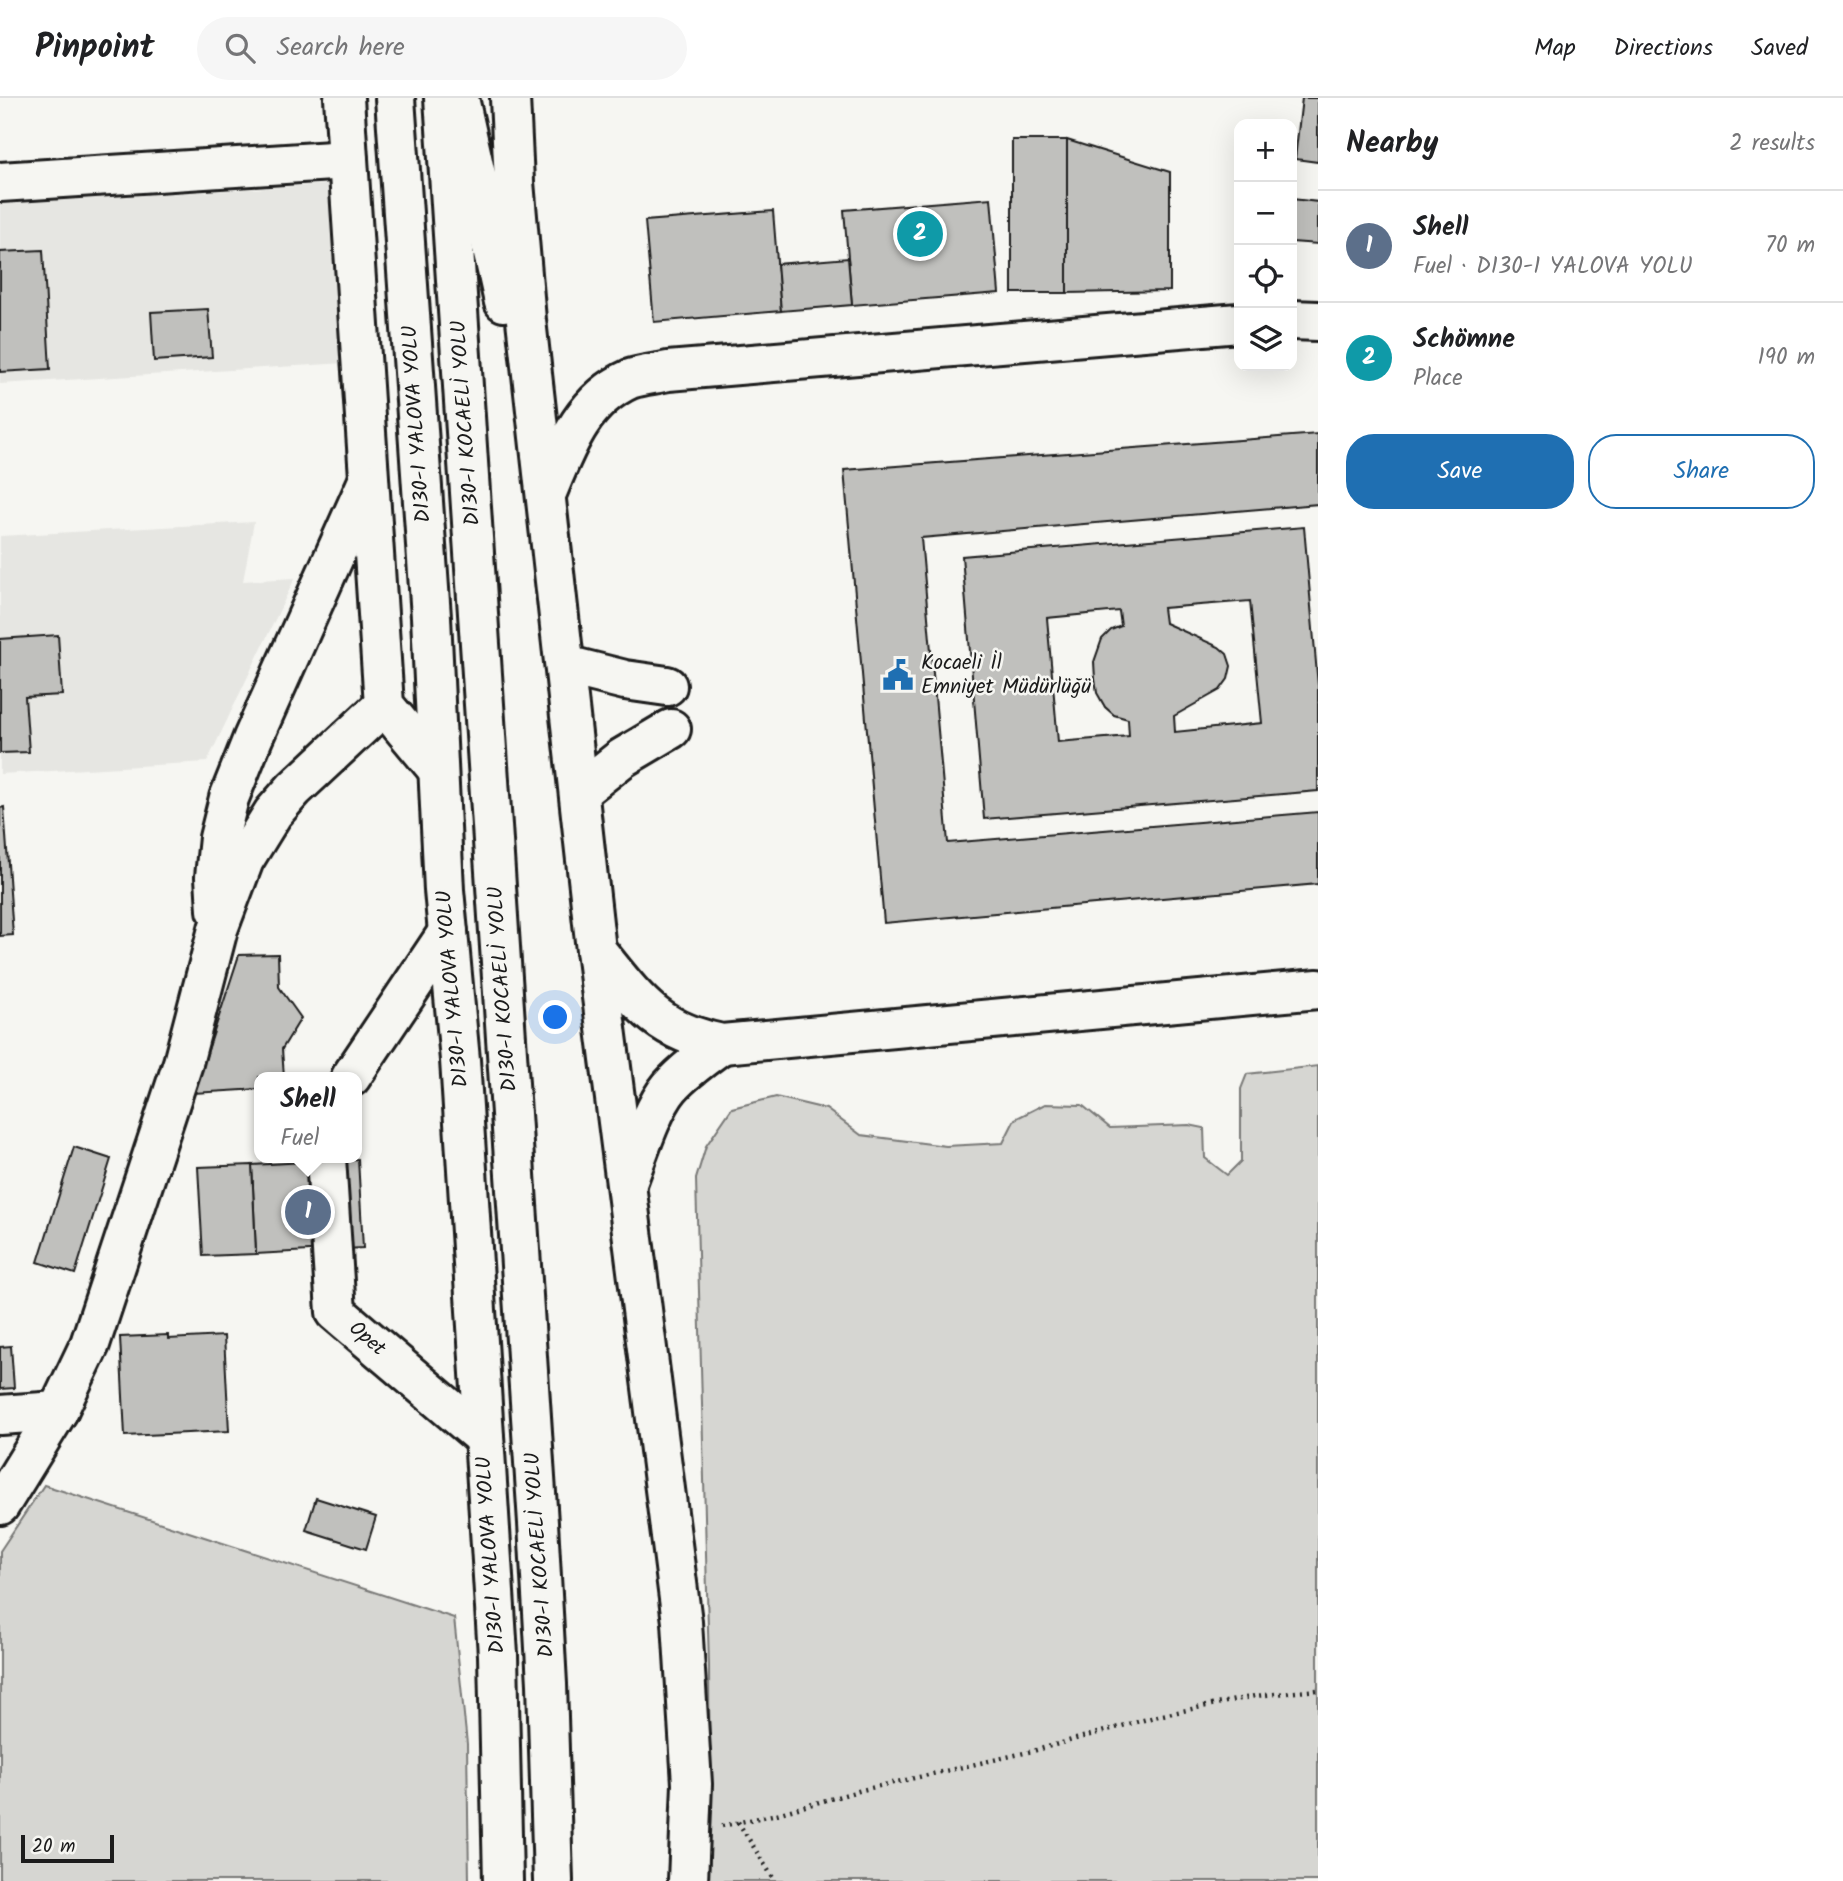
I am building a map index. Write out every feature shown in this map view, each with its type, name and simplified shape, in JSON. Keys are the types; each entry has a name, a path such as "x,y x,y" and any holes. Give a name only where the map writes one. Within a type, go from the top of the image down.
{"main road":[{"path":"344,98 371,474 384,705 439,769"},
{"name":"D130-1 YALOVA YOLU","path":"395,98 448,932 460,1060 498,1655 503,1881"},
{"name":"D130-1 KOCAELİ YOLU","path":"444,98 548,1684 553,1881"},
{"path":"459,98 547,492"},
{"path":"510,98 514,183 526,320 596,950 682,1622 692,1784 688,1881"},
{"path":"0,182 348,160"},
{"path":"1297,320 1318,321"},
{"path":"547,492 572,432 607,394 631,379 668,371 1234,323"},
{"path":"374,527 420,470"},
{"path":"218,929 216,864 229,798 253,738 371,474"},
{"path":"565,665 625,680 667,686"},
{"path":"0,1505 58,1411 90,1344 183,1063 218,929 244,860 273,813 312,771 384,705"},
{"path":"579,792 622,758 671,729"},
{"path":"354,1072 448,932"},
{"path":"596,950 642,1006 674,1030 698,1040 722,1044 1318,989"},
{"path":"626,1185 668,1088 722,1044"},
{"name":"Opet","path":"327,1163 336,1312 484,1438"},
{"path":"0,1415 58,1411"}],"path":[{"path":"690,1833 1033,1751 1158,1716 1255,1696 1318,1690"},
{"path":"738,1822 775,1881"}],"shaded area":[{"path":"332,184 346,363 0,384 0,204"},
{"path":"254,522 243,581 295,578 207,762 0,774 0,536"},
{"path":"1318,1066 1318,1881 708,1881 709,1666 696,1179 706,1146 732,1108 776,1097 826,1109 861,1135 946,1146 1003,1143 1015,1119 1045,1104 1082,1105 1110,1128 1189,1125 1204,1128 1205,1158 1227,1175 1241,1161 1241,1089 1247,1074"},
{"path":"44,1485 454,1618 467,1744 469,1881 0,1881 0,1551"}],"building":[{"path":"1302,98 1318,98 1318,162 1297,159"},
{"path":"1012,140 1067,140 1067,293 1012,293"},
{"path":"1067,140 1170,172 1170,291 1067,293"},
{"path":"991,198 999,293 852,305 844,210"},
{"path":"1297,200 1318,202 1318,244 1297,242"},
{"path":"773,211 781,311 654,322 645,221"},
{"path":"43,250 50,369 0,372 0,252"},
{"path":"848,258 852,305 781,311 777,264"},
{"path":"208,309 212,357 154,361 151,312"},
{"name":"Kocaeli İl Emniyet Müdürlüğü","path":"1318,434 1318,504 921,538 948,843 1318,812 1318,884 884,923 844,470"},
{"name":"Kocaeli İl Emniyet Müdürlüğü","path":"1304,527 1318,686 1318,791 984,819 962,556","holes":["1250,601 1262,723 1175,732 1174,716 1220,690 1228,679 1231,666 1227,654 1219,647 1165,623 1163,608","1119,611 1121,626 1111,630 1102,639 1094,662 1095,679 1097,693 1105,707 1114,715 1128,719 1129,736 1058,742 1047,618"]},
{"path":"58,635 62,695 25,697 29,752 0,753 0,639"},
{"path":"4,807 13,935 0,936 0,808"},
{"path":"278,954 279,987 301,1018 282,1049 284,1072 254,1072 254,1089 194,1093 239,955"},
{"path":"74,1147 111,1159 75,1274 38,1262"},
{"path":"358,1163 363,1248 256,1254 252,1165"},
{"path":"252,1165 256,1254 203,1256 198,1167"},
{"path":"168,1335 168,1339 224,1336 229,1431 125,1436 120,1337"},
{"path":"11,1346 14,1388 0,1389 0,1347"},
{"path":"316,1498 376,1517 366,1549 306,1530"}],"place":[{"name":"Schömne","path":"920,234"},
{"name":"Kocaeli İl Emniyet Müdürlüğü","path":"898,675"},
{"name":"Shell","path":"308,1212"}]}
